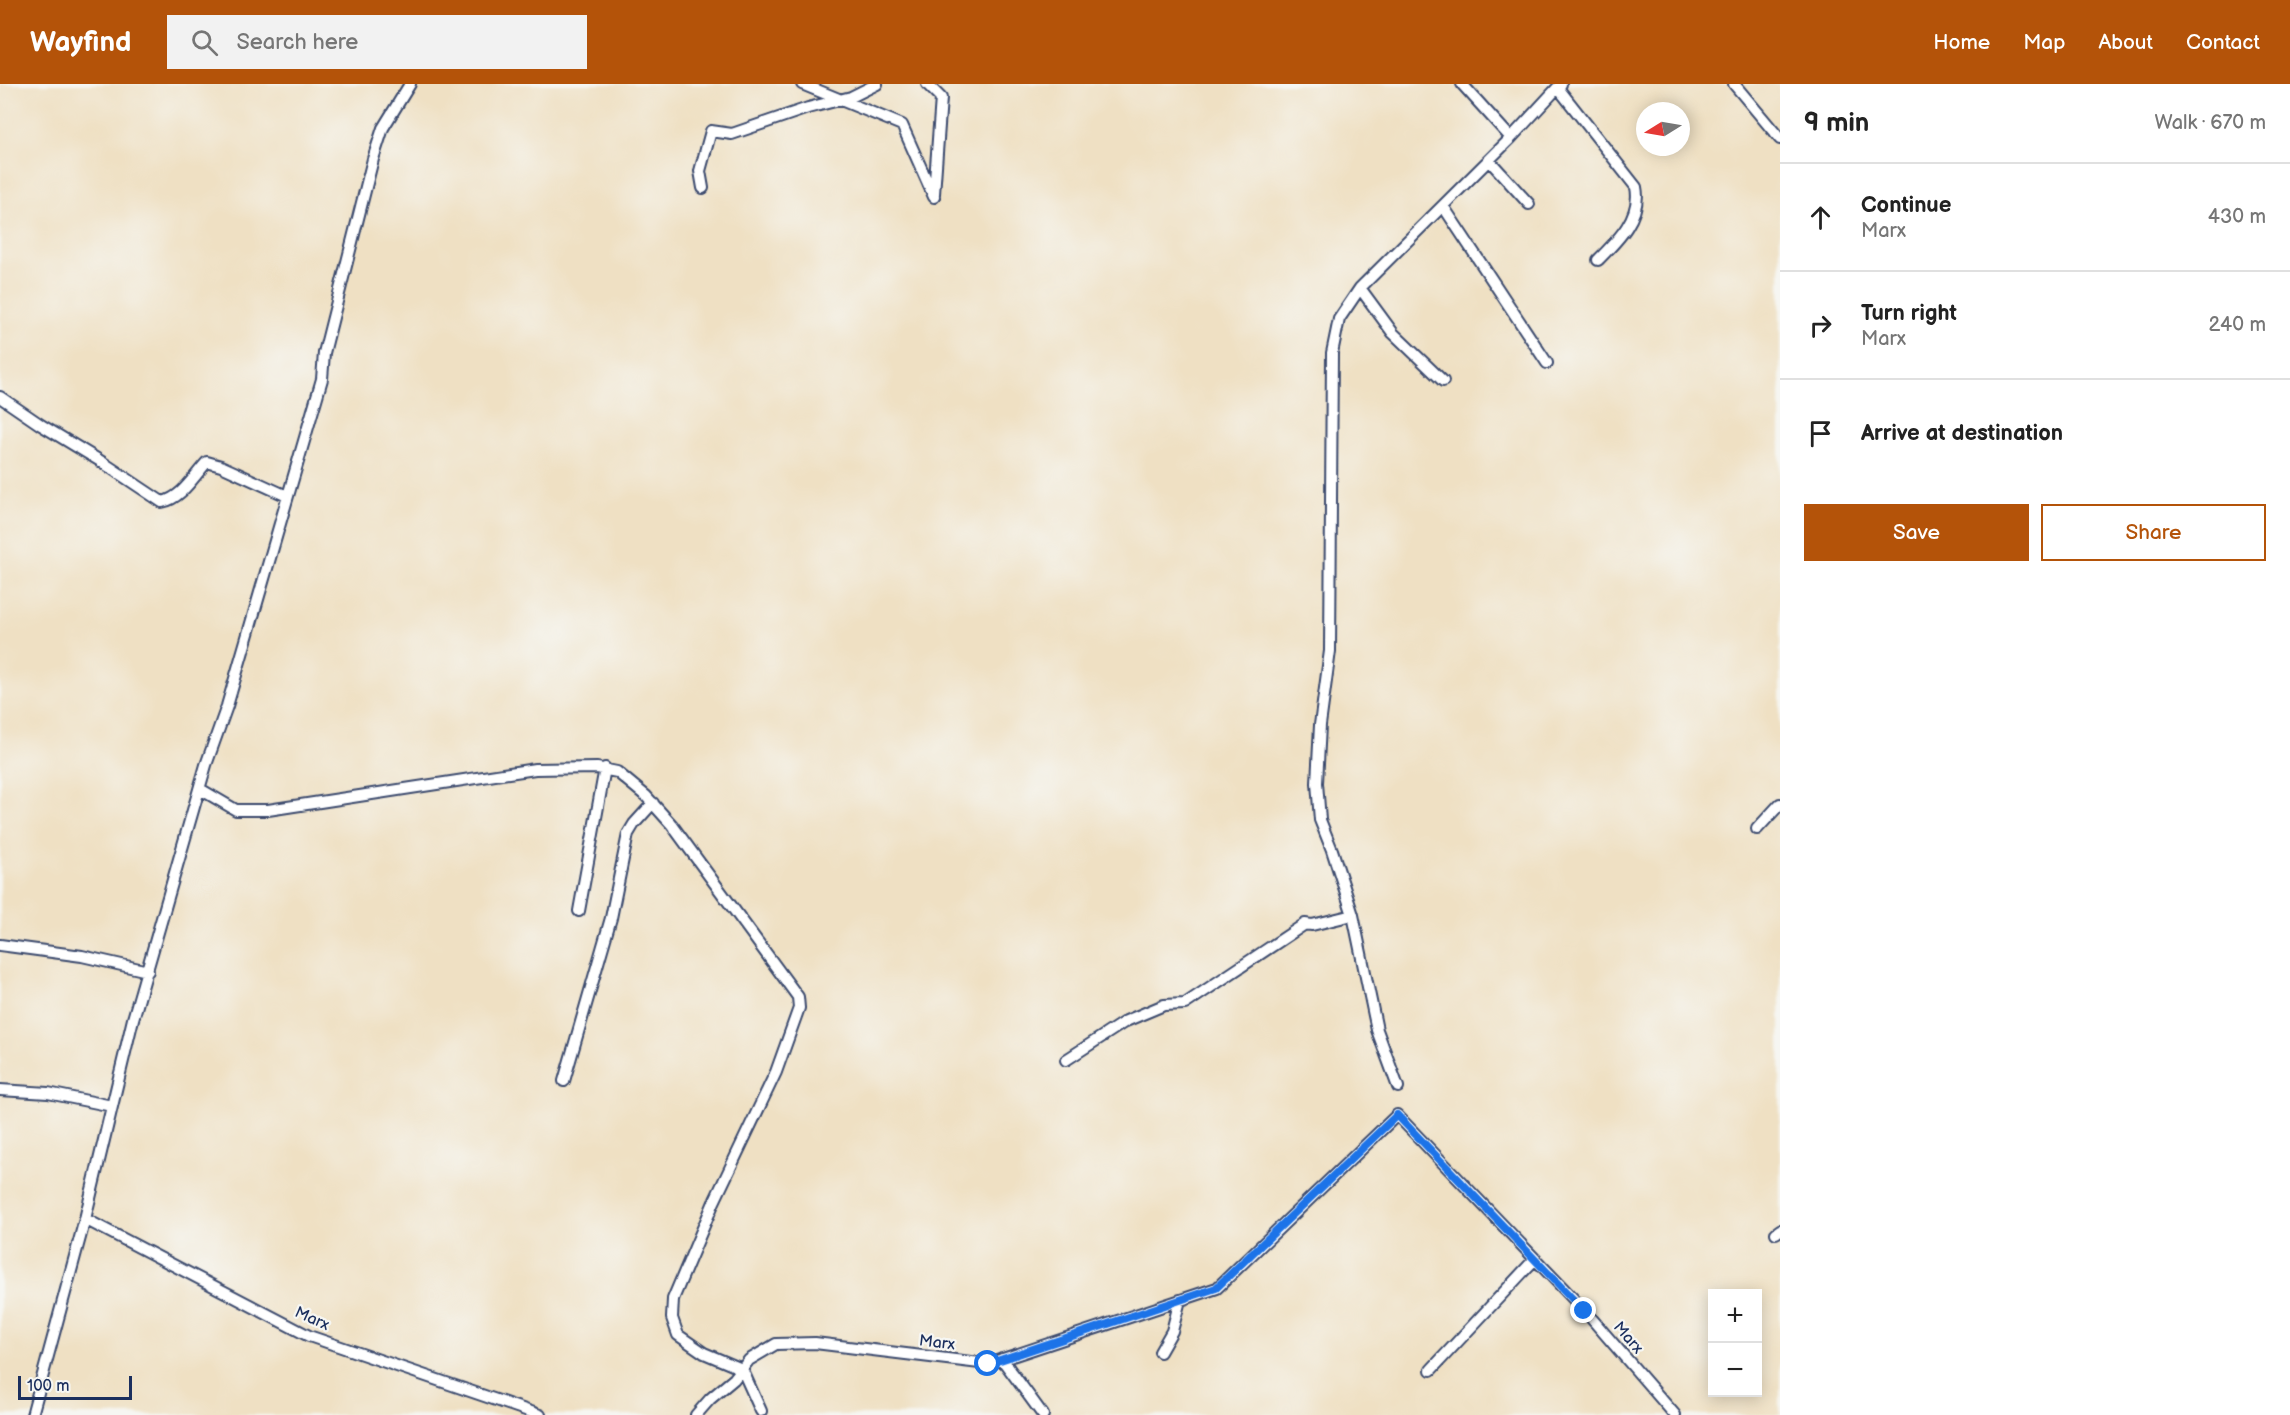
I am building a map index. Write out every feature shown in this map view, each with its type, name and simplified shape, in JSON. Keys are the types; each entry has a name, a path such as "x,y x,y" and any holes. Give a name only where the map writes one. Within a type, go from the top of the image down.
{"street":[{"path":"32,1415 85,1219 133,1019 206,765 227,706 322,379 324,353 373,159 382,128 410,84"},
{"path":"802,84 902,125 934,197 941,98 927,84"},
{"path":"703,189 700,171 711,131 732,134 808,108 841,100 877,84"},
{"path":"1462,84 1511,138"},
{"path":"1734,84 1780,139"},
{"path":"1398,1087 1377,1030 1353,915 1320,820 1317,783 1320,725 1330,651 1332,353 1339,319 1360,288 1560,86 1636,187 1638,197 1633,215 1620,238 1598,260"},
{"path":"1489,160 1529,204"},
{"path":"1443,206 1547,363"},
{"path":"1360,288 1394,333 1443,381"},
{"path":"0,396 41,425 162,502 172,500 181,493 207,462 287,496"},
{"path":"200,789 236,810 268,810 535,769 605,768 627,779 672,825 798,997 799,1008 776,1072 714,1202 672,1299 672,1318 678,1335 704,1353 742,1369 761,1411"},
{"path":"579,911 605,768"},
{"path":"564,1081 611,918 628,834 652,803"},
{"path":"1757,829 1780,804"},
{"path":"1066,1060 1126,1021 1164,1005 1185,1004 1305,924 1312,925 1353,915"},
{"path":"0,945 82,956 148,971"},
{"path":"0,1090 48,1093 112,1106"},
{"name":"Marx","path":"696,1415 749,1360 776,1344 814,1343 988,1364 1216,1288 1397,1115 1584,1311 1675,1415"},
{"name":"Marx","path":"85,1219 309,1336 540,1415"},
{"path":"1431,1370 1535,1259"},
{"path":"1160,1352 1172,1331 1180,1300"},
{"path":"1002,1359 1043,1415"}],"route":[{"path":"988,1364 1216,1288 1397,1115 1584,1311"}]}
